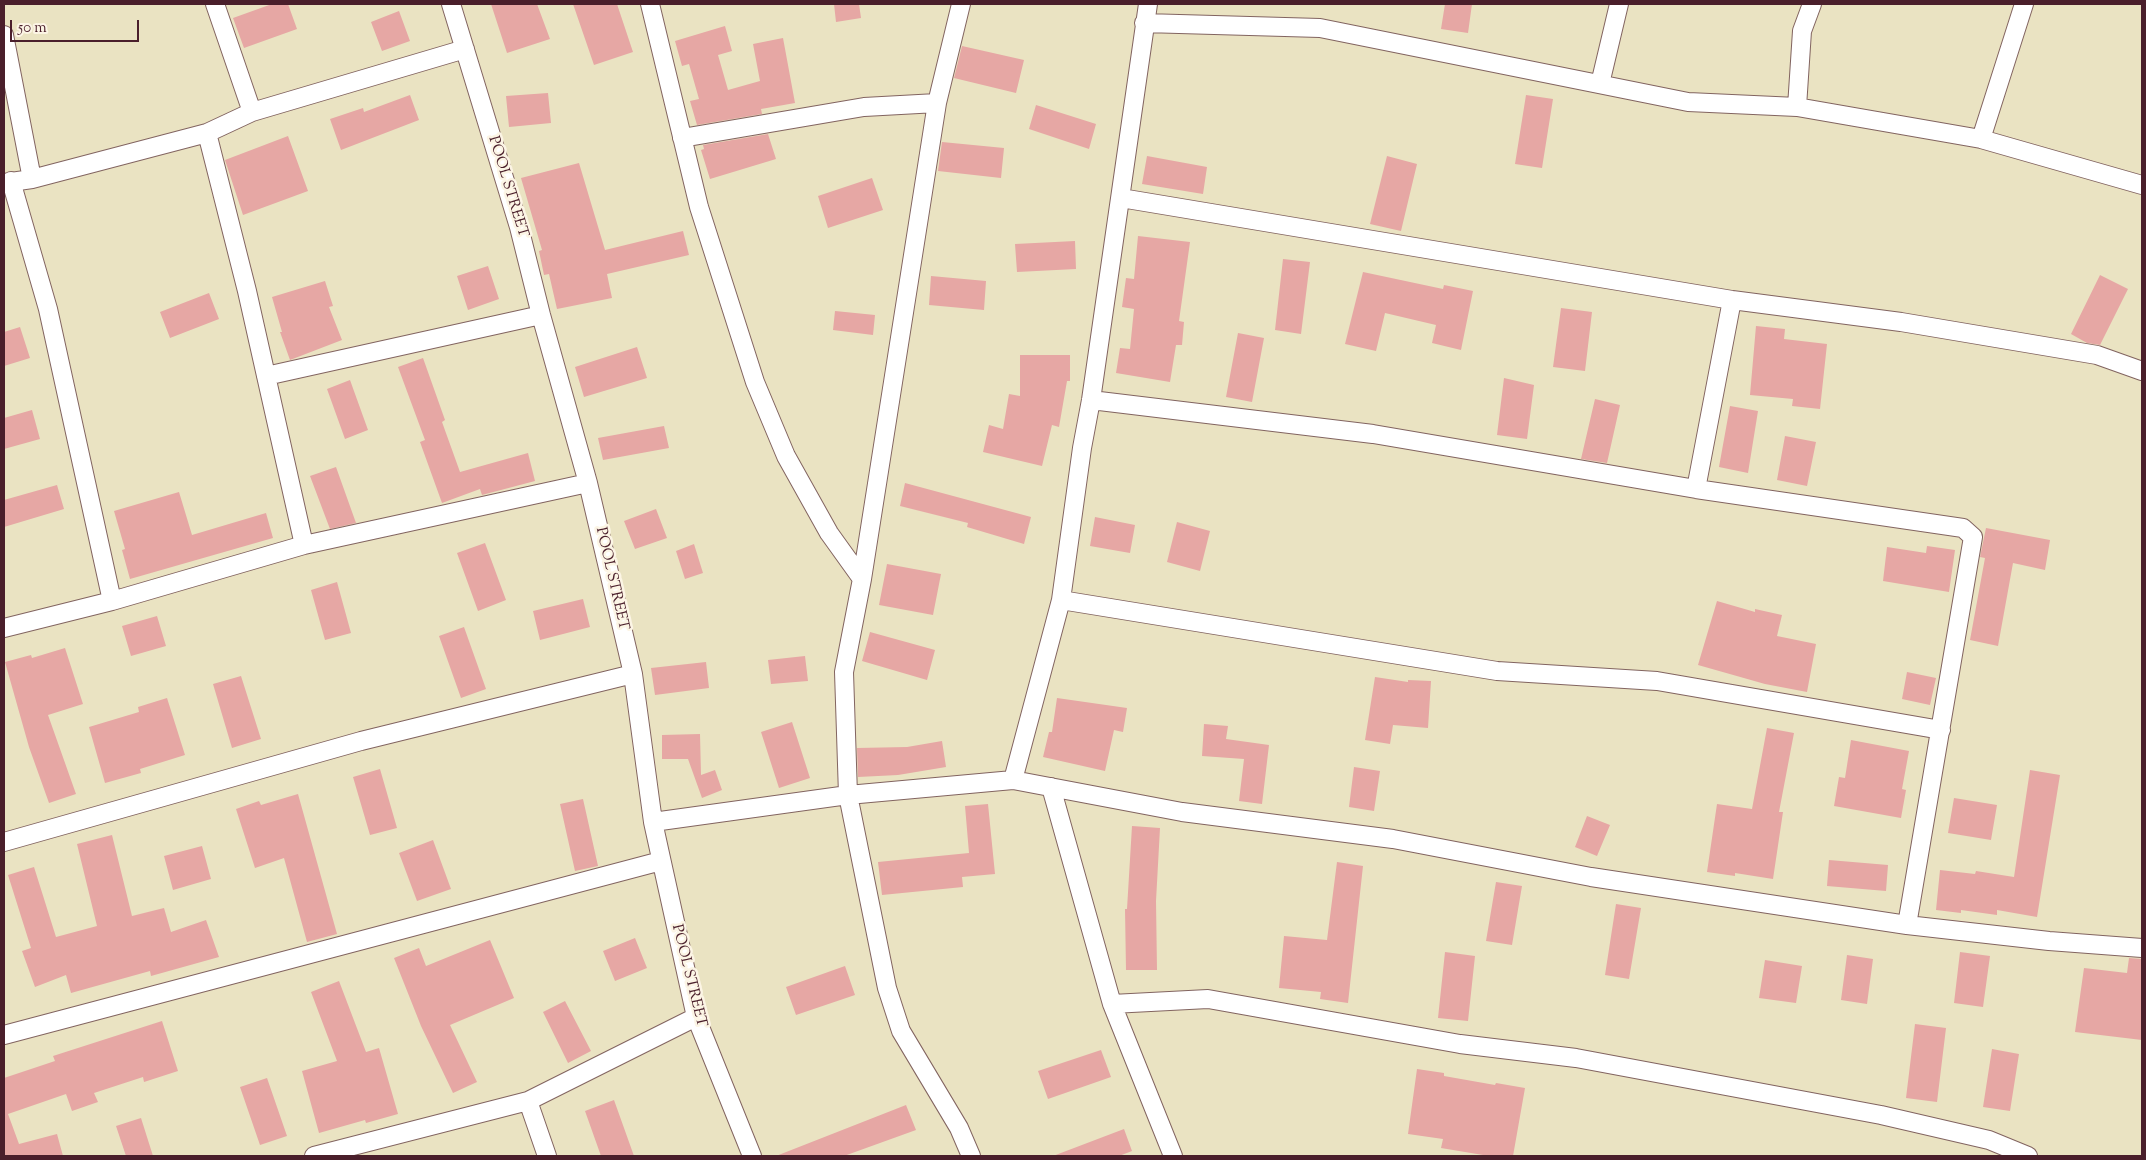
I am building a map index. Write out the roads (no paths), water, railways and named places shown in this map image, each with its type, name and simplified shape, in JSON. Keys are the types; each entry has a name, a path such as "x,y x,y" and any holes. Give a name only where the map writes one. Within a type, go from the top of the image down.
{"street":[{"path":"215,4 252,112"},
{"name":"POOL STREET","path":"451,4 519,227 541,316 588,483 633,674 653,822 696,1017 752,1156"},
{"path":"650,4 698,207 759,390 786,456 829,533 862,579"},
{"path":"961,4 938,103 862,579 844,672 848,795 887,988 901,1031 958,1128 971,1156"},
{"path":"1013,780 1061,600 1148,4"},
{"path":"1600,84 1618,4"},
{"path":"1796,107 1802,31 1812,4"},
{"path":"1981,139 2024,4"},
{"path":"1144,23 1320,28 1688,102 1796,107 1981,139 2142,185"},
{"path":"4,35 32,179"},
{"path":"112,601 48,308 8,182 32,179 207,133 252,112 465,49"},
{"path":"682,138 864,107 938,103"},
{"path":"207,133 266,376 304,545"},
{"path":"1121,198 1732,300 1901,322 2097,355 2142,371"},
{"path":"1696,489 1732,300"},
{"path":"266,376 541,316"},
{"path":"1091,400 1373,434 1696,489 1963,528 1970,532 1973,537 1906,924"},
{"path":"4,628 112,601 304,545 588,483"},
{"path":"1061,600 1498,671 1658,681 1941,730"},
{"path":"4,842 361,741 633,674"},
{"path":"653,822 848,795 1013,780 1182,812 1393,839 1591,877 1906,924 2050,941 2142,948"},
{"path":"1051,787 1112,1004 1173,1156"},
{"path":"4,1035 661,861"},
{"path":"1112,1004 1208,1000 1460,1044 1576,1058 1881,1115 1989,1140 2028,1156"},
{"path":"314,1156 528,1101 696,1017"},
{"path":"528,1101 547,1156"}]}
